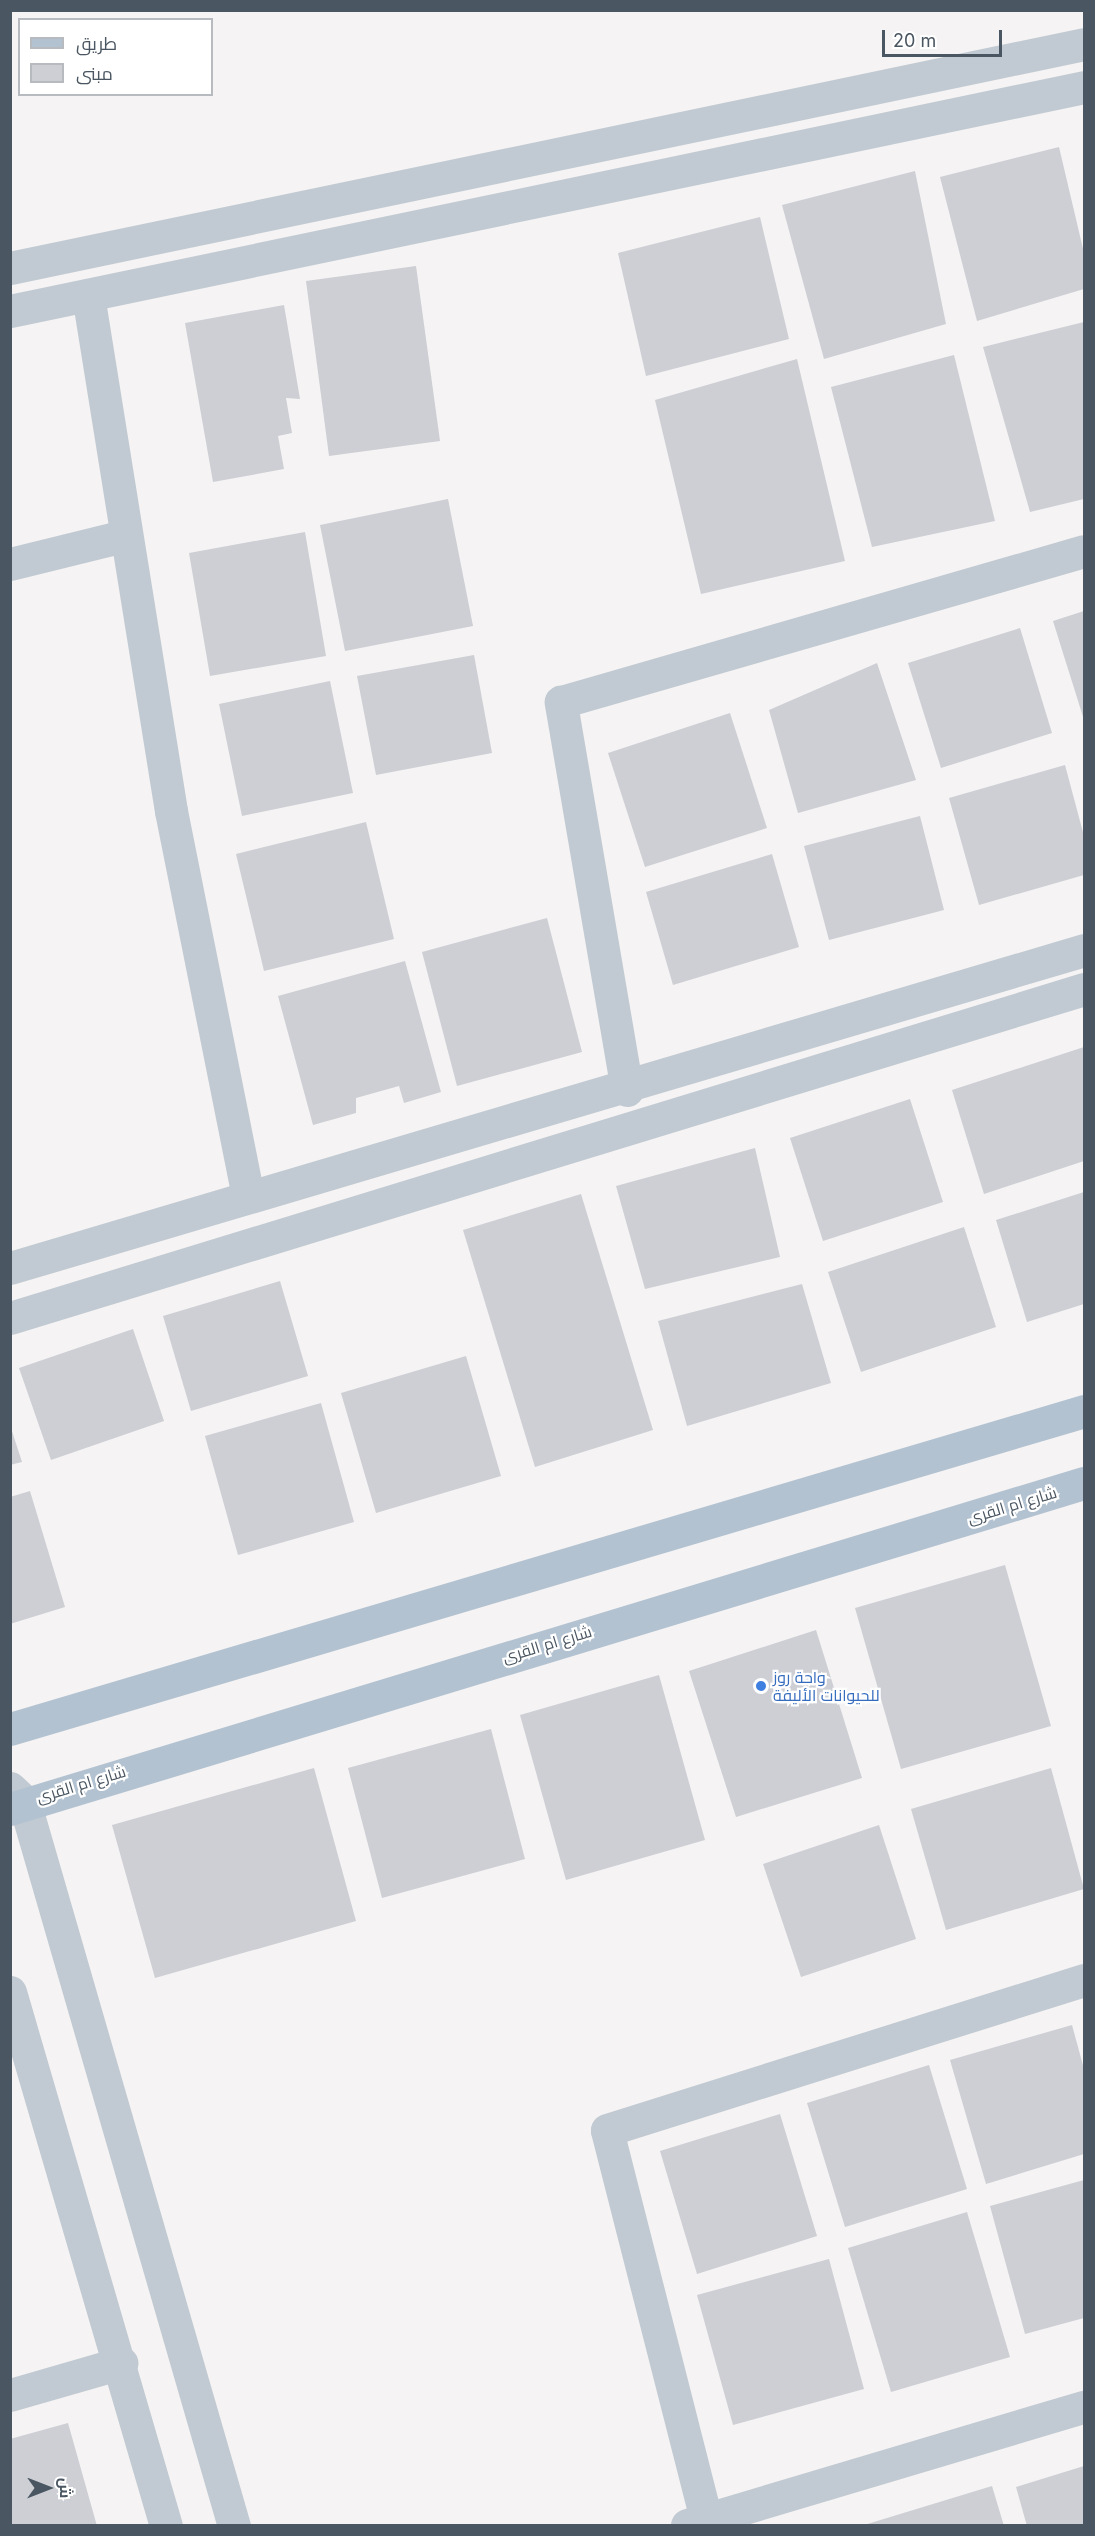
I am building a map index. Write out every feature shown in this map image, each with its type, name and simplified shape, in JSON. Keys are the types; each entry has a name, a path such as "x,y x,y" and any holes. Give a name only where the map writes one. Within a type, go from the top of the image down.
{"main road":[{"path":"10,1729 1084,1411"},
{"name":"شارع ام القرى","path":"15,1799 1084,1483"}],"street":[{"path":"10,267 1084,44"},
{"path":"10,311 1084,87"},
{"path":"88,294 124,536 171,811 248,1195"},
{"path":"10,564 124,536"},
{"path":"627,1090 561,702 1084,551"},
{"path":"10,1268 248,1195 627,1090 1084,950"},
{"path":"10,1318 1084,989"},
{"path":"15,1799 234,2526"},
{"path":"1084,1980 607,2130 695,2522 1084,2407"},
{"path":"10,1992 121,2364 166,2526"},
{"path":"10,2395 121,2364"}],"building":[{"path":"1059,147 1084,253 1084,289 977,321 940,177"},
{"path":"915,171 946,324 824,359 782,205"},
{"path":"760,217 789,339 646,376 618,253"},
{"path":"416,266 440,441 329,456 306,281"},
{"path":"284,305 300,399 286,398 292,433 278,436 284,469 213,482 185,323"},
{"path":"1084,322 1084,499 1030,512 983,347"},
{"path":"954,355 995,521 872,547 831,387"},
{"path":"797,359 845,561 701,594 655,400"},
{"path":"448,499 473,626 345,651 320,525"},
{"path":"305,532 326,656 210,676 189,553"},
{"path":"1084,611 1084,720 1053,621"},
{"path":"1020,628 1052,733 941,768 908,663"},
{"path":"474,655 492,753 376,775 357,676"},
{"path":"877,663 916,780 798,813 769,710"},
{"path":"330,681 353,793 242,816 219,704"},
{"path":"730,713 767,828 645,867 608,753"},
{"path":"1065,765 1084,836 1084,875 979,905 949,798"},
{"path":"920,816 944,910 829,940 804,846"},
{"path":"366,822 394,939 264,971 236,854"},
{"path":"772,854 799,947 673,985 646,892"},
{"path":"547,918 582,1052 457,1086 422,952"},
{"path":"405,961 441,1092 404,1103 399,1086 356,1098 356,1113 313,1125 278,996"},
{"path":"1084,1047 1084,1161 984,1194 952,1090"},
{"path":"910,1099 943,1202 823,1241 790,1138"},
{"path":"755,1148 780,1257 645,1289 616,1186"},
{"path":"1084,1192 1084,1304 1027,1322 996,1220"},
{"path":"581,1194 653,1430 535,1467 463,1230"},
{"path":"964,1227 996,1327 861,1372 828,1272"},
{"path":"280,1281 308,1376 191,1411 163,1316"},
{"path":"802,1284 831,1383 687,1426 658,1321"},
{"path":"133,1329 164,1421 51,1460 19,1368"},
{"path":"466,1356 501,1476 376,1513 341,1393"},
{"path":"321,1403 354,1522 238,1555 205,1436"},
{"path":"10,1425 22,1462 10,1465"},
{"path":"30,1491 65,1607 10,1624 10,1497"},
{"path":"1005,1565 1051,1726 901,1769 855,1608"},
{"path":"816,1630 862,1778 736,1817 689,1671"},
{"path":"659,1675 705,1840 566,1880 520,1715"},
{"path":"491,1729 525,1859 382,1898 348,1768"},
{"path":"314,1768 356,1921 155,1978 112,1825"},
{"path":"1051,1768 1084,1889 946,1930 911,1809"},
{"path":"879,1825 916,1939 801,1977 763,1864"},
{"path":"1072,2025 1084,2069 1084,2154 986,2184 950,2060"},
{"path":"929,2065 967,2189 845,2227 807,2103"},
{"path":"780,2114 817,2236 697,2274 660,2151"},
{"path":"1084,2180 1084,2318 1025,2334 990,2206"},
{"path":"967,2212 1010,2357 891,2392 848,2248"},
{"path":"829,2259 864,2389 733,2425 697,2295"},
{"path":"68,2423 97,2526 10,2526 10,2439"},
{"path":"1084,2466 1084,2526 1027,2526 1016,2487"},
{"path":"992,2486 1004,2526 864,2526 864,2525"}],"place":[{"name":"واحة روز للحيوانات الأليفة","path":"761,1686"}]}
